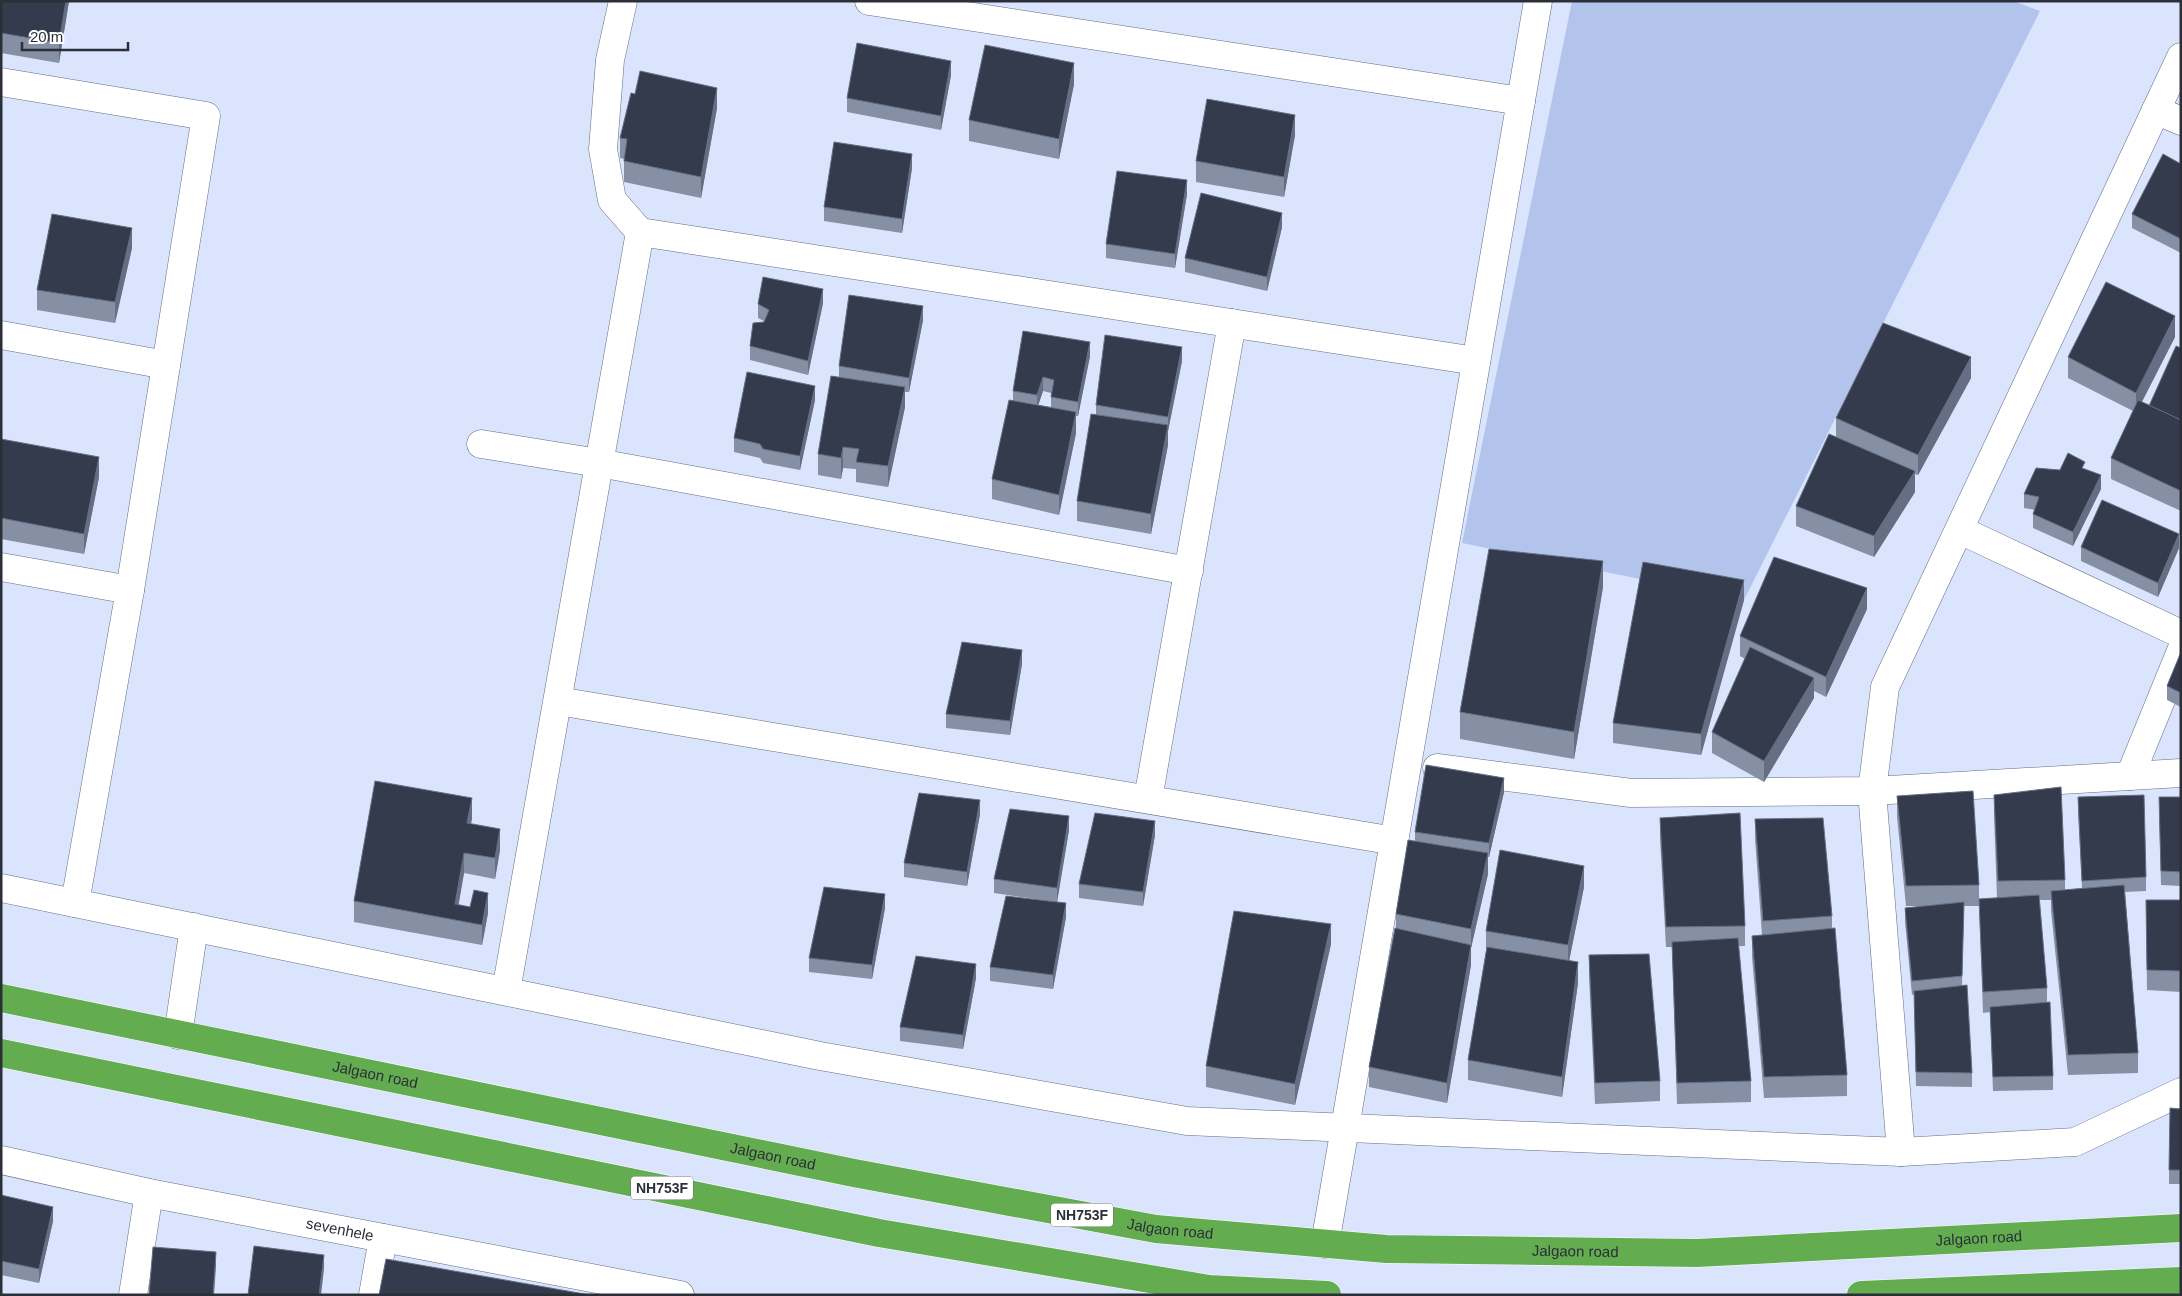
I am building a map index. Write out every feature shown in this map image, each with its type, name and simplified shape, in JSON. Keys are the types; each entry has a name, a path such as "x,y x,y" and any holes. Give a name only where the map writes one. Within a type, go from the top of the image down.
{"highway":[{"name":"Jalgaon road","path":"1,998 854,1173 1146,1227 1386,1249 1697,1253 2181,1228"},
{"name":"NH753F","path":"1,1053 879,1233 1208,1289 1327,1295"},
{"path":"1861,1295 2181,1281"}],"street":[{"path":"623,1 610,60 603,149 612,200 640,232 1476,361"},
{"path":"869,1 920,5 1521,102"},
{"path":"1325,1244 1538,1"},
{"path":"1901,1152 1872,791 1885,687 2181,56"},
{"path":"1,82 206,116 130,590 75,903"},
{"path":"2156,110 2181,121"},
{"path":"506,991 640,232"},
{"path":"1148,800 1232,323"},
{"path":"1,335 166,365"},
{"path":"481,444 600,463 1189,571"},
{"path":"1960,530 2181,634"},
{"path":"1,567 130,590"},
{"path":"2130,776 2181,651"},
{"path":"558,701 1395,841"},
{"path":"1408,764 1631,794 1872,791 2181,773"},
{"path":"1,888 820,1056 1187,1121 1901,1152 2075,1142 2181,1092"},
{"path":"178,1035 194,927"},
{"name":"sevenhele","path":"1,1160 149,1193 680,1295"},
{"path":"133,1295 149,1193"},
{"path":"373,1295 383,1238"}],"shaded area":[{"path":"1572,1 2013,1 2040,11 1744,600 1462,543"}],"building":[{"path":"1,1 66,1 59,43 1,33"},
{"path":"857,43 951,61 941,116 847,98"},
{"path":"985,45 1074,63 1059,139 969,120"},
{"path":"640,71 717,88 701,177 624,161 627,139 620,138 631,93 635,94"},
{"path":"1207,99 1295,115 1284,177 1196,161"},
{"path":"834,142 912,154 902,219 824,207"},
{"path":"2163,154 2181,164 2181,239 2132,214"},
{"path":"1117,171 1187,180 1175,254 1106,244"},
{"path":"1201,193 1282,213 1267,277 1185,258"},
{"path":"52,214 132,228 115,302 37,290"},
{"path":"763,277 823,289 808,361 750,346 753,323 764,322 769,310 758,304"},
{"path":"2106,282 2175,316 2136,393 2068,357"},
{"path":"849,295 923,306 909,378 839,366"},
{"path":"1883,323 1971,357 1918,455 1836,418"},
{"path":"1023,331 1090,342 1078,402 1051,397 1054,380 1043,377 1037,395 1013,391"},
{"path":"1105,335 1182,347 1168,417 1096,405"},
{"path":"2176,346 2181,348 2181,420 2149,406"},
{"path":"747,372 815,386 800,456 763,449 760,444 734,438"},
{"path":"831,376 905,387 888,466 856,462 859,449 843,447 841,458 818,454"},
{"path":"1009,400 1076,412 1059,495 992,479"},
{"path":"2138,400 2181,420 2181,491 2111,458"},
{"path":"1091,414 1168,425 1151,514 1077,501"},
{"path":"1829,434 1915,471 1874,536 1796,506"},
{"path":"1,439 99,457 84,534 1,518"},
{"path":"2068,453 2085,462 2082,468 2101,475 2073,532 2033,514 2039,497 2024,494 2036,468 2060,470"},
{"path":"2102,500 2179,534 2158,583 2081,547"},
{"path":"1489,549 1603,561 1574,732 1460,712"},
{"path":"1774,557 1867,588 1826,677 1740,636"},
{"path":"1643,562 1744,580 1701,734 1613,723"},
{"path":"962,642 1022,650 1010,721 946,714"},
{"path":"1750,647 1814,678 1764,761 1712,732"},
{"path":"2181,652 2181,693 2167,686"},
{"path":"1426,765 1504,778 1489,843 1415,832"},
{"path":"375,781 472,798 467,823 500,829 495,858 464,853 455,904 470,907 474,890 488,893 482,925 354,901"},
{"path":"2061,787 2065,880 1998,881 1994,795"},
{"path":"1973,791 1979,885 1906,886 1897,796"},
{"path":"919,793 980,800 967,872 904,863"},
{"path":"2144,795 2146,877 2082,881 2078,797"},
{"path":"2159,797 2181,797 2181,872 2161,871"},
{"path":"1010,809 1069,816 1057,888 994,879"},
{"path":"1095,813 1155,821 1143,892 1079,884"},
{"path":"1740,813 1745,926 1666,927 1660,818"},
{"path":"1823,818 1832,916 1763,921 1755,819"},
{"path":"1408,840 1488,853 1471,929 1396,914"},
{"path":"1500,850 1584,866 1568,945 1486,931"},
{"path":"2124,885 2138,1053 2068,1055 2051,891"},
{"path":"824,887 885,894 872,965 809,958"},
{"path":"2039,895 2047,988 1983,992 1979,899"},
{"path":"1006,896 1066,903 1053,975 990,967"},
{"path":"2146,900 2181,900 2181,971 2147,970"},
{"path":"1964,902 1962,976 1912,981 1905,908"},
{"path":"1234,911 1331,924 1295,1084 1206,1066"},
{"path":"1395,928 1471,945 1447,1083 1369,1067"},
{"path":"1835,928 1847,1075 1764,1077 1752,936"},
{"path":"1738,938 1751,1081 1677,1083 1672,942"},
{"path":"1487,947 1578,962 1562,1077 1468,1060"},
{"path":"1649,954 1660,1081 1595,1083 1589,955"},
{"path":"916,956 976,964 963,1035 900,1027"},
{"path":"1967,985 1972,1073 1916,1072 1914,991"},
{"path":"2050,1002 2053,1076 1993,1077 1990,1007"},
{"path":"2170,1108 2181,1109 2181,1170 2169,1170"},
{"path":"1,1195 53,1207 39,1269 1,1261"},
{"path":"254,1246 324,1255 319,1295 248,1295"},
{"path":"153,1247 216,1252 213,1295 149,1295"},
{"path":"386,1259 590,1295 379,1295"}]}
